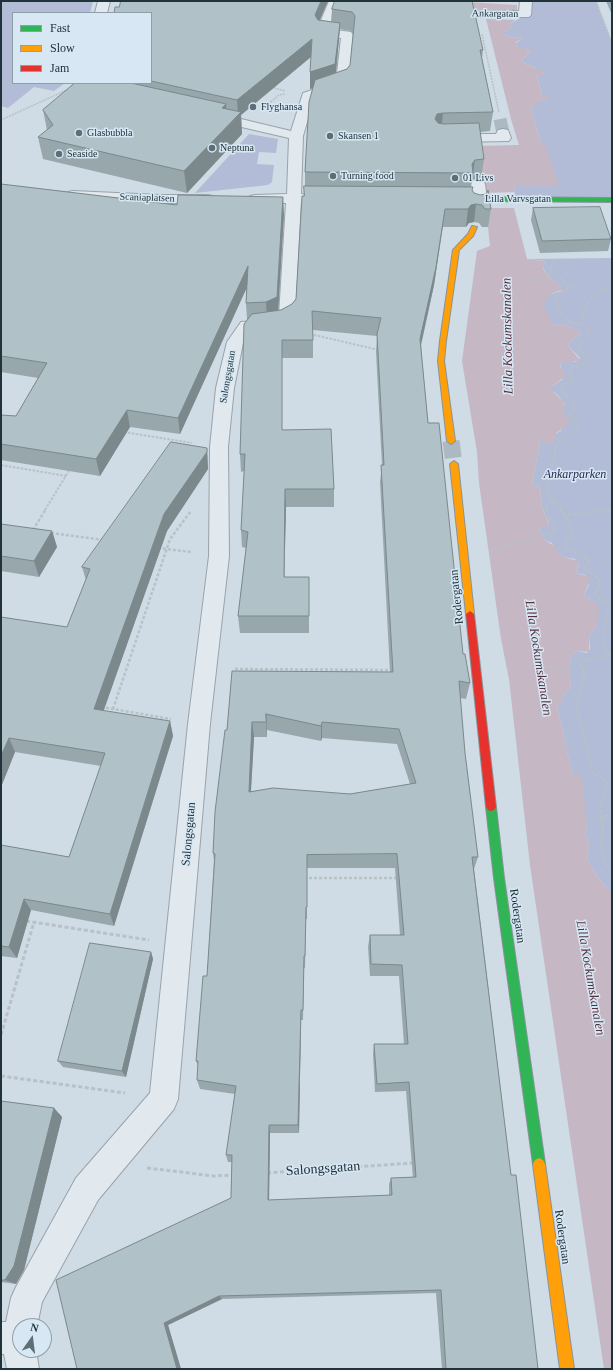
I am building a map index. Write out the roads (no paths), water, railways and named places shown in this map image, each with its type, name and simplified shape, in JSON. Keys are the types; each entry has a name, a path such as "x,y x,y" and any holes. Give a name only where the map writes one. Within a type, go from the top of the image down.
{"street":[{"path":"101,12 104,1"},
{"name":"Ankargatan","path":"432,13 525,15 526,1"},
{"path":"294,198 296,136 308,96 342,84 347,35 322,32 333,6 346,12"},
{"path":"200,112 296,136"},
{"path":"441,138 473,142 504,138 503,133"},
{"path":"478,184 481,201"},
{"name":"Scaniaplatsen","path":"59,194 160,200 224,199"},
{"name":"Salongsgatan","path":"20,1318 27,1298 87,1189 164,1098 199,724 219,556 218,474 225,388 235,342 247,326 270,325 287,317 294,198"},
{"path":"239,199 317,198"},
{"name":"Lilla Varvsgatan","path":"442,199 481,201 507,198 612,200"},
{"path":"451,442 441,362 443,341 456,250 471,235 474,227"},
{"name":"Rodergatan","path":"454,464 499,878 567,1369"},
{"path":"21,1358 23,1369"}],"water":[{"path":"465,2 517,5 517,11 452,10"},
{"path":"486,19 515,20 510,24 511,28 504,32 504,34 509,37 524,38 516,42 516,46 532,51 522,59 523,63 541,70 546,75 537,75 542,96 549,96 548,99 536,102 535,107 530,107 542,146 546,146 559,186 514,186 515,192 482,193 477,146 519,145"},
{"name":"Lilla Kockumskanalen","path":"486,208 514,208 527,259 545,261 543,269 549,277 564,289 548,295 547,301 543,302 553,325 568,326 581,333 569,343 568,346 580,360 560,364 560,367 566,376 551,387 554,393 565,402 564,412 570,421 567,426 556,433 554,444 540,441 532,485 540,487 542,507 549,525 539,529 545,540 556,547 557,551 562,556 580,562 576,570 577,573 589,577 590,581 584,594 585,597 596,603 599,608 597,625 589,636 589,652 578,651 571,655 569,668 571,687 562,697 561,706 557,706 572,773 578,774 582,778 587,822 585,835 589,843 589,863 595,873 612,893 612,1369 604,1369 530,865 509,679 501,639 479,483 477,452 462,361 477,251 490,246"}],"tunnel":[{"path":"500,119 503,133"},
{"path":"451,441 454,464"}],"place":[{"name":"Flyghansa","path":"253,107"},
{"name":"Glasbubbla","path":"79,133"},
{"name":"Skansen 1","path":"330,136"},
{"name":"Neptuna","path":"212,148"},
{"name":"Seaside","path":"59,154"},
{"name":"Turning food","path":"333,176"},
{"name":"01 Livs","path":"455,178"}],"park label":[{"name":"Ankarparken","path":"575,475"}]}
